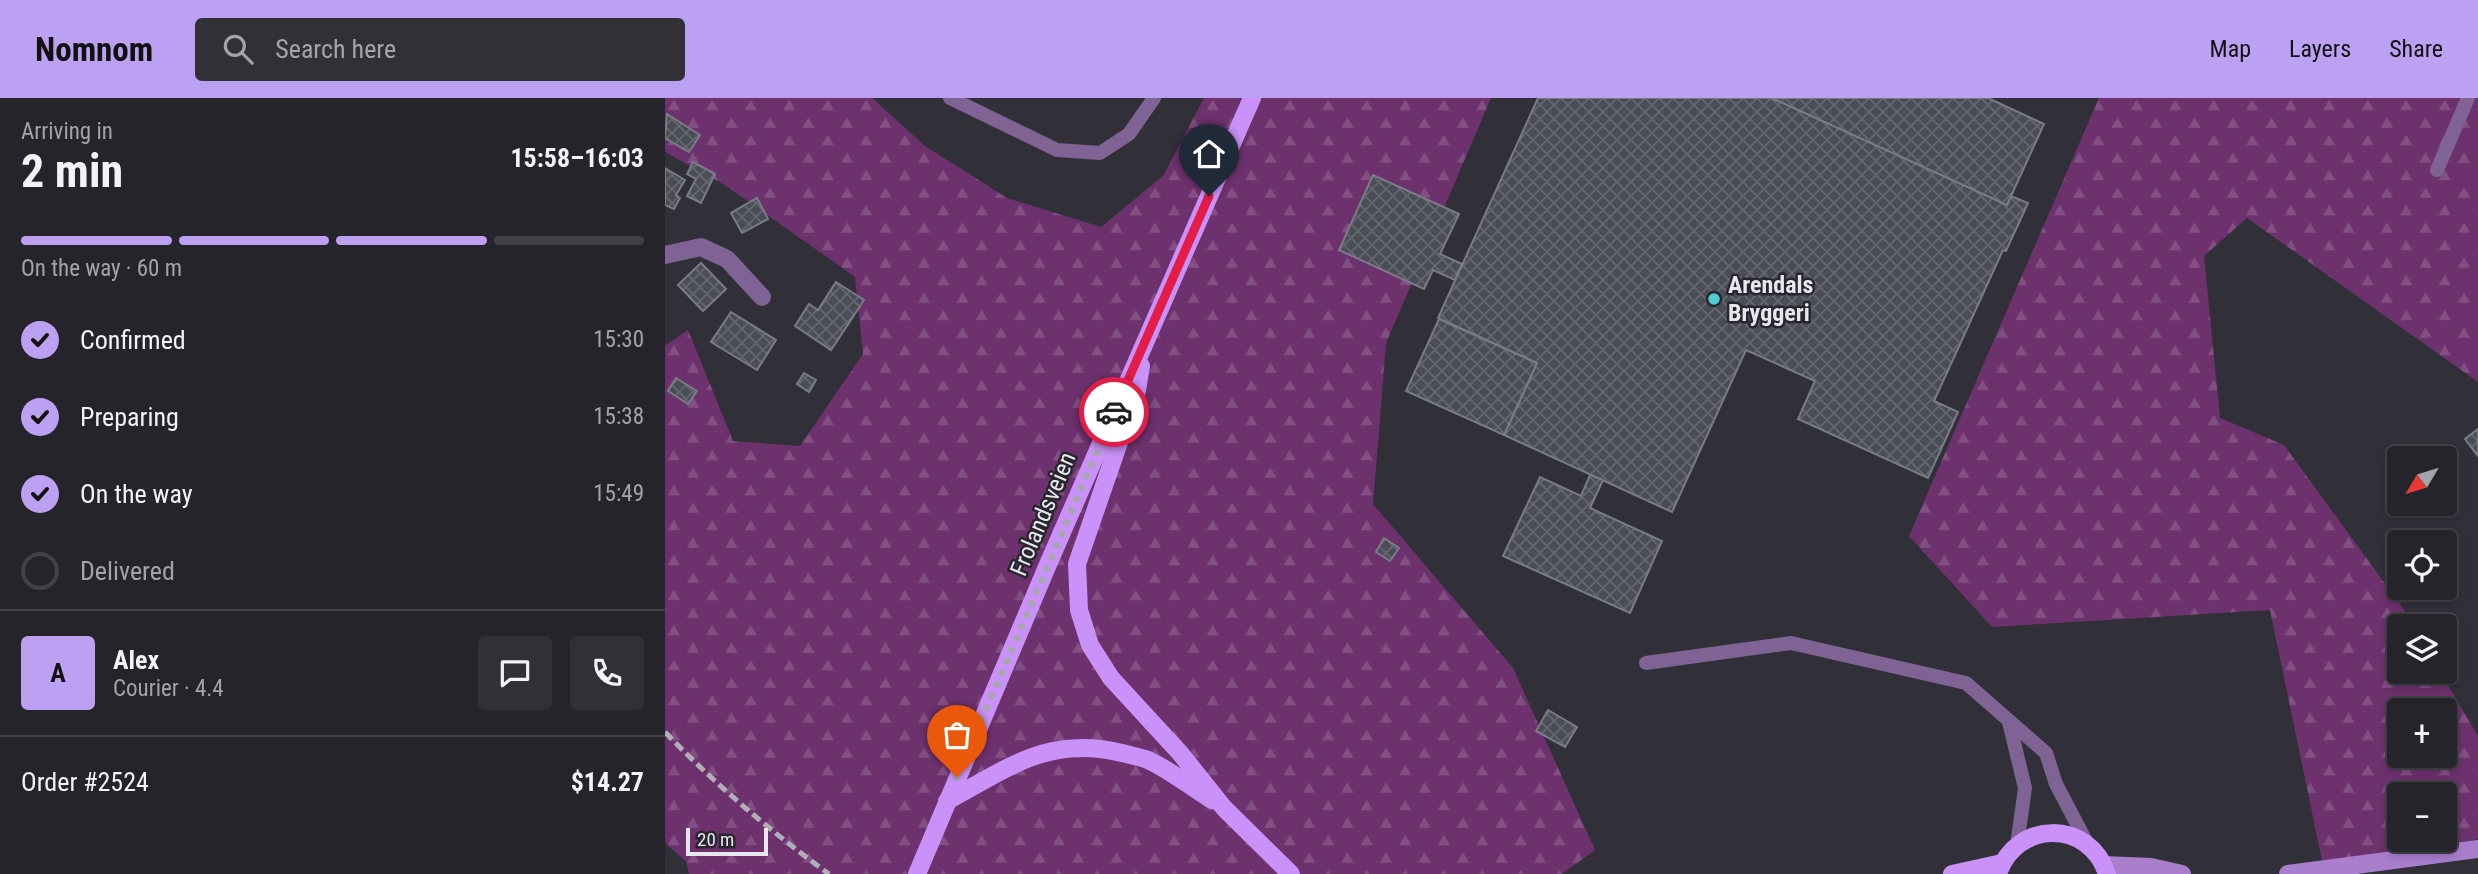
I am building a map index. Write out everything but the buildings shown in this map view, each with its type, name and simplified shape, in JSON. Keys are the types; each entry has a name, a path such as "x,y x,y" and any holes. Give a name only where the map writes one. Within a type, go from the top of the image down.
{"main road":[{"name":"Frolandsveien","path":"920,867 1144,342 1252,98"},
{"path":"1144,342 1137,390 1077,564 1079,610 1090,645 1111,678 1180,753 1224,808 1291,874"},
{"path":"947,801 1005,769 1043,752 1083,747 1104,749 1148,760 1224,808"},
{"path":"1952,874 2000,868 2017,845 2034,835 2053,833 2072,836 2088,845 2106,869"}],"street":[{"path":"665,255 701,247 727,259 762,297"},
{"path":"2288,874 2371,868 2478,849"},
{"path":"2106,869 2151,867 2182,874"}],"lane":[{"path":"950,98 1057,150 1100,153 1129,134 1154,98"},
{"path":"2437,170 2468,98"},
{"path":"1646,663 1791,643 1966,683 2046,753 2056,784 2088,845"},
{"path":"2009,722 2025,788 2017,845"}],"green space":[{"path":"665,98 872,98 925,146 1007,198 1101,227 1163,176 1204,98 1491,98 1386,343 1373,504 1513,668 1595,850 1562,874 689,874 686,861 665,843 665,346 688,330 733,441 800,446 863,354 855,277 725,185 665,152"},
{"path":"2099,98 2478,98 2478,382 2247,218 2204,256 2220,418 2284,445 2387,586 2387,600 2397,600 2402,607 2406,614 2387,614 2387,684 2447,684 2455,698 2387,698 2387,768 2457,768 2457,701 2478,736 2478,839 2457,843 2457,782 2387,782 2387,852 2413,852 2324,870 2270,610 1992,627 1909,536"}],"railway":[{"path":"665,732 744,807 829,874"}],"way so far":[{"path":"957,777 1114,412"}],"place":[{"name":"Arendals Bryggeri","path":"1714,299"}],"route":[{"path":"1114,412 1209,196"}]}
